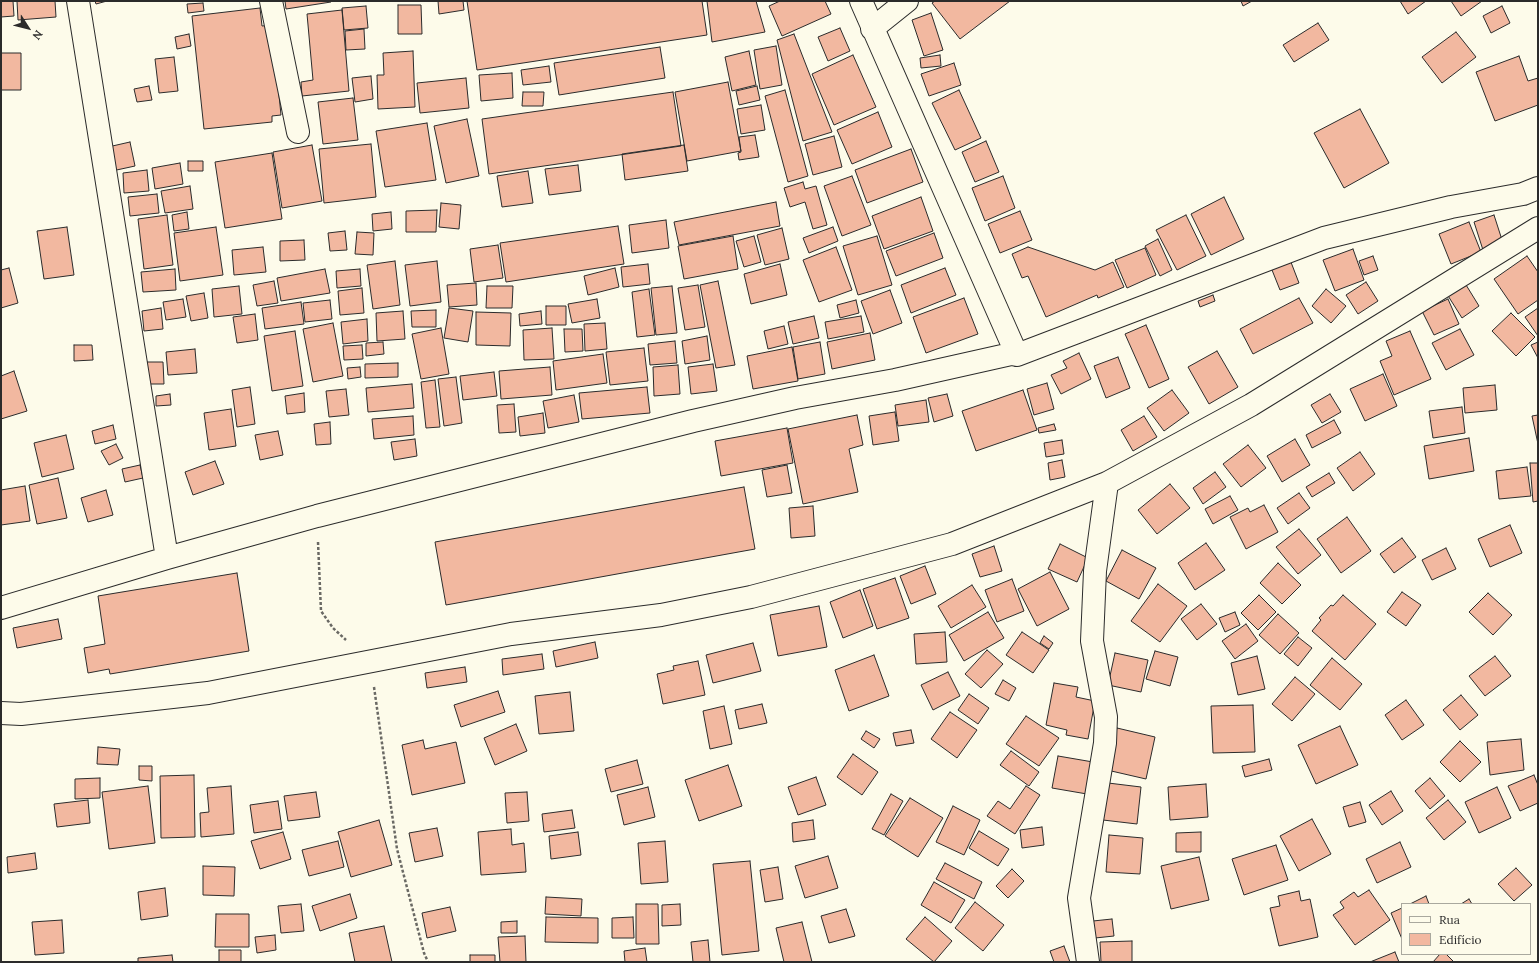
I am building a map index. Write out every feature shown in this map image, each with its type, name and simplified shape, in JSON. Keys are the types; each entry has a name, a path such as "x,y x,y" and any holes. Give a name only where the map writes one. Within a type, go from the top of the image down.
{"street":[{"path":"78,1 166,558"},
{"path":"271,1 298,132"},
{"path":"860,1 1017,355"},
{"path":"872,29 907,1"},
{"path":"1,608 166,558 317,516 700,420 795,398 895,380 1011,354 1017,355 1324,238 1451,207 1523,194 1538,188"},
{"path":"1,713 21,714 208,693 511,634 661,615 751,597 952,544 1107,483 1251,406 1538,228"},
{"path":"1088,962 1079,898 1105,743 1106,717 1092,641 1095,571 1107,483"}],"path":[{"path":"317,516 321,611 332,628 371,662 397,850 428,962"}],"building":[{"path":"1,1 13,1 14,16 1,17"},
{"path":"17,1 55,1 56,17 18,20"},
{"path":"95,1 107,1 96,4"},
{"path":"285,1 330,1 331,2 286,9"},
{"path":"438,1 463,1 464,10 439,14"},
{"path":"467,1 702,1 707,35 477,70"},
{"path":"707,1 756,1 765,32 712,42"},
{"path":"780,1 825,1 831,14 782,36 769,6"},
{"path":"935,1 1010,1 960,39 932,3"},
{"path":"1241,1 1252,1 1243,6"},
{"path":"1400,1 1426,1 1408,14"},
{"path":"1451,1 1482,1 1461,16"},
{"path":"203,3 204,11 188,13 187,4"},
{"path":"398,5 421,5 422,34 398,34"},
{"path":"366,6 368,28 344,30 342,8"},
{"path":"1502,6 1510,23 1491,33 1483,16"},
{"path":"260,8 262,26 272,25 281,115 272,116 272,122 204,129 192,16"},
{"path":"342,10 349,91 302,96 301,82 313,80 307,14"},
{"path":"931,13 943,50 924,56 912,20"},
{"path":"1318,23 1329,40 1294,62 1283,45"},
{"path":"840,28 850,51 828,61 818,37"},
{"path":"364,29 365,49 346,50 345,31"},
{"path":"1456,32 1476,57 1442,83 1422,57"},
{"path":"189,34 191,46 177,49 175,37"},
{"path":"794,34 832,132 803,141 777,40"},
{"path":"776,46 782,85 760,89 754,50"},
{"path":"660,47 665,78 559,95 554,63"},
{"path":"413,51 415,107 378,109 377,75 384,75 383,53"},
{"path":"749,51 756,85 732,91 725,57"},
{"path":"1,53 21,53 21,90 1,90"},
{"path":"853,55 876,107 834,125 812,74"},
{"path":"940,55 941,66 921,68 920,58"},
{"path":"1519,56 1528,81 1538,78 1538,105 1495,121 1476,72"},
{"path":"174,57 178,91 159,93 155,59"},
{"path":"954,63 961,85 929,96 921,74"},
{"path":"549,66 551,82 523,85 521,70"},
{"path":"512,73 513,98 481,101 479,75"},
{"path":"371,76 373,99 355,102 352,78"},
{"path":"466,78 469,108 420,113 417,83"},
{"path":"728,82 741,151 687,161 675,92"},
{"path":"149,86 152,100 137,102 134,89"},
{"path":"757,86 760,100 739,105 736,91"},
{"path":"785,90 808,176 788,182 765,96"},
{"path":"959,90 981,138 955,150 932,103"},
{"path":"523,92 544,92 543,106 522,106"},
{"path":"673,92 681,146 489,174 482,119"},
{"path":"353,98 358,140 323,144 318,102"},
{"path":"761,105 765,130 741,134 737,109"},
{"path":"1360,109 1389,163 1344,188 1314,133"},
{"path":"878,112 892,147 852,164 837,130"},
{"path":"467,119 479,176 446,183 434,126"},
{"path":"427,123 436,180 385,187 376,131"},
{"path":"755,135 759,157 739,160 738,153 741,152 739,137"},
{"path":"834,136 842,167 813,175 805,144"},
{"path":"986,141 999,172 975,182 962,152"},
{"path":"130,142 135,166 112,171 108,147"},
{"path":"371,144 376,197 324,203 319,149"},
{"path":"312,145 322,201 282,208 273,152"},
{"path":"684,145 688,171 625,180 622,154"},
{"path":"911,149 923,182 867,203 855,170"},
{"path":"272,153 282,219 225,228 215,162"},
{"path":"188,161 203,161 203,171 188,171"},
{"path":"180,163 183,184 155,189 152,168"},
{"path":"578,165 581,191 549,195 545,169"},
{"path":"147,170 149,191 124,193 123,173"},
{"path":"528,171 533,203 502,207 497,176"},
{"path":"852,176 871,225 842,236 824,186"},
{"path":"1003,176 1015,208 985,221 972,188"},
{"path":"803,182 805,189 816,186 827,225 813,229 805,202 790,207 784,188"},
{"path":"190,186 193,209 165,213 161,191"},
{"path":"157,194 159,213 130,216 128,197"},
{"path":"921,197 933,231 884,249 872,216"},
{"path":"1224,197 1244,239 1211,255 1191,214"},
{"path":"776,202 780,226 679,245 674,222"},
{"path":"441,203 461,205 459,229 439,227"},
{"path":"437,210 436,232 406,232 406,211"},
{"path":"1020,211 1032,240 1000,253 988,224"},
{"path":"187,212 189,229 174,231 172,215"},
{"path":"391,212 392,229 373,231 372,214"},
{"path":"167,215 173,265 144,269 138,219"},
{"path":"1186,215 1206,256 1177,270 1156,230"},
{"path":"1494,215 1503,243 1483,250 1474,222"},
{"path":"666,220 669,248 632,253 629,225"},
{"path":"1469,222 1481,252 1451,264 1439,234"},
{"path":"618,226 624,264 506,282 500,243"},
{"path":"67,227 74,275 44,279 37,231"},
{"path":"216,227 223,275 180,281 174,233"},
{"path":"833,227 838,241 809,253 803,238"},
{"path":"782,228 789,259 765,265 757,235"},
{"path":"345,231 347,250 330,251 328,233"},
{"path":"357,232 374,233 373,255 355,254"},
{"path":"934,233 943,258 896,276 886,251"},
{"path":"733,236 738,269 684,279 678,246"},
{"path":"754,236 761,262 744,267 736,241"},
{"path":"877,236 892,285 858,295 843,246"},
{"path":"1158,239 1172,270 1160,276 1145,246"},
{"path":"304,240 305,260 280,261 280,241"},
{"path":"498,245 503,278 474,282 470,249"},
{"path":"263,247 266,272 234,275 232,250"},
{"path":"836,247 852,290 819,302 803,260"},
{"path":"1028,247 1095,270 1113,262 1124,287 1098,298 1097,295 1046,317 1028,276 1022,278 1012,254"},
{"path":"1145,248 1156,275 1127,288 1115,260"},
{"path":"1353,249 1364,280 1335,291 1323,260"},
{"path":"1373,256 1378,270 1364,275 1359,261"},
{"path":"1527,256 1538,272 1538,300 1518,314 1494,279"},
{"path":"1289,257 1299,283 1280,290 1270,265"},
{"path":"395,261 400,305 373,309 367,265"},
{"path":"437,261 441,302 410,306 405,265"},
{"path":"648,264 650,284 623,287 621,267"},
{"path":"780,264 787,295 751,304 744,274"},
{"path":"9,268 18,303 1,308 1,270"},
{"path":"615,268 619,287 588,295 584,276"},
{"path":"945,268 956,295 911,313 901,285"},
{"path":"175,269 176,290 143,292 141,272"},
{"path":"325,269 330,293 281,301 277,278"},
{"path":"360,269 361,286 337,288 336,271"},
{"path":"1463,280 1479,306 1462,318 1445,291"},
{"path":"274,281 278,303 257,306 253,285"},
{"path":"718,281 735,365 716,368 700,285"},
{"path":"1366,282 1378,301 1358,314 1346,295"},
{"path":"476,283 477,305 449,307 447,285"},
{"path":"698,285 705,327 685,330 678,288"},
{"path":"239,286 242,314 214,317 212,289"},
{"path":"487,286 513,286 512,308 486,308"},
{"path":"672,286 677,333 656,335 651,288"},
{"path":"362,288 364,313 340,315 338,291"},
{"path":"649,289 655,335 637,337 632,292"},
{"path":"1326,289 1346,306 1331,323 1312,306"},
{"path":"890,290 902,323 873,334 861,301"},
{"path":"204,293 208,318 191,321 186,296"},
{"path":"1213,295 1215,301 1200,307 1198,301"},
{"path":"964,298 978,334 926,353 913,317"},
{"path":"1299,298 1313,323 1253,354 1240,329"},
{"path":"183,299 186,317 166,320 163,302"},
{"path":"597,299 600,318 572,323 568,304"},
{"path":"1448,299 1459,324 1434,335 1422,311"},
{"path":"330,300 332,319 305,322 303,303"},
{"path":"856,300 859,313 840,318 837,305"},
{"path":"301,302 304,324 265,329 262,308"},
{"path":"546,306 566,306 566,325 546,325"},
{"path":"161,308 163,329 144,331 142,311"},
{"path":"449,308 473,311 468,342 444,338"},
{"path":"1538,308 1538,336 1525,317"},
{"path":"436,310 436,327 412,327 411,311"},
{"path":"403,311 405,339 377,341 376,313"},
{"path":"541,311 542,324 520,326 519,314"},
{"path":"476,312 511,313 510,346 476,345"},
{"path":"1511,313 1535,337 1516,356 1492,331"},
{"path":"255,314 258,340 237,343 233,317"},
{"path":"814,316 819,338 793,344 788,322"},
{"path":"861,316 864,332 828,339 825,322"},
{"path":"367,319 368,341 343,344 341,322"},
{"path":"333,323 343,376 313,382 303,329"},
{"path":"605,323 607,349 585,351 584,324"},
{"path":"1146,325 1169,379 1149,388 1125,334"},
{"path":"784,326 788,344 768,349 764,331"},
{"path":"441,328 449,374 421,379 412,334"},
{"path":"552,328 554,359 524,360 523,330"},
{"path":"564,329 582,329 583,351 565,352"},
{"path":"1460,329 1474,355 1446,370 1432,343"},
{"path":"295,331 303,386 272,391 264,336"},
{"path":"1410,331 1431,379 1394,395 1380,361 1392,356 1386,341"},
{"path":"870,333 875,360 832,369 827,342"},
{"path":"707,336 710,360 685,364 682,341"},
{"path":"675,341 677,363 650,365 648,344"},
{"path":"383,342 384,354 366,356 366,343"},
{"path":"820,342 825,374 798,379 793,347"},
{"path":"1538,342 1538,358 1531,345"},
{"path":"74,345 92,345 93,360 74,361"},
{"path":"362,345 363,359 344,360 343,346"},
{"path":"792,347 798,381 753,389 747,356"},
{"path":"644,348 648,381 610,385 606,352"},
{"path":"195,349 197,373 168,375 166,352"},
{"path":"1217,351 1238,387 1209,404 1188,367"},
{"path":"1079,353 1091,379 1061,394 1051,375 1067,368 1063,361"},
{"path":"603,354 607,383 556,390 553,361"},
{"path":"1118,357 1130,388 1106,398 1094,366"},
{"path":"146,362 163,362 164,384 146,384"},
{"path":"398,363 398,377 365,378 365,364"},
{"path":"713,364 717,391 691,394 688,367"},
{"path":"678,365 680,394 654,396 653,367"},
{"path":"360,367 361,377 348,379 347,368"},
{"path":"550,367 552,395 501,399 499,371"},
{"path":"14,371 27,411 1,419 1,376"},
{"path":"494,372 497,396 463,400 460,376"},
{"path":"1383,374 1397,406 1365,421 1350,389"},
{"path":"456,377 462,423 444,426 438,379"},
{"path":"435,380 440,427 426,428 421,382"},
{"path":"1047,383 1054,409 1034,415 1027,389"},
{"path":"412,384 414,408 368,412 366,388"},
{"path":"1495,385 1497,410 1465,413 1463,388"},
{"path":"250,387 255,424 237,427 232,390"},
{"path":"647,387 650,413 582,419 579,393"},
{"path":"346,389 349,415 329,417 326,391"},
{"path":"1023,390 1037,430 976,451 962,411"},
{"path":"1172,390 1189,413 1164,431 1147,408"},
{"path":"304,393 305,412 287,414 285,396"},
{"path":"170,394 171,405 156,406 156,396"},
{"path":"947,394 953,416 934,422 928,398"},
{"path":"1330,394 1341,412 1322,423 1311,405"},
{"path":"574,395 579,422 548,428 543,401"},
{"path":"926,400 929,422 898,426 895,405"},
{"path":"514,404 516,432 499,433 497,405"},
{"path":"1462,407 1465,433 1433,438 1429,411"},
{"path":"231,409 236,446 209,450 204,413"},
{"path":"895,412 899,441 873,445 869,416"},
{"path":"543,413 545,433 520,436 518,417"},
{"path":"857,415 863,445 849,449 858,492 803,504 788,429"},
{"path":"1538,415 1538,444 1532,416"},
{"path":"413,416 414,435 374,439 372,419"},
{"path":"1144,416 1157,437 1133,451 1121,430"},
{"path":"1334,420 1341,433 1312,448 1306,435"},
{"path":"330,422 331,444 316,445 314,424"},
{"path":"1054,424 1056,430 1039,433 1038,428"},
{"path":"113,425 116,439 95,444 92,431"},
{"path":"787,428 793,463 721,476 715,441"},
{"path":"278,431 283,455 260,460 255,435"},
{"path":"66,435 74,469 42,477 34,443"},
{"path":"1469,438 1474,471 1429,479 1424,446"},
{"path":"415,439 417,456 394,460 391,442"},
{"path":"1295,439 1310,465 1282,482 1267,456"},
{"path":"1062,440 1064,454 1046,457 1044,443"},
{"path":"116,444 123,458 109,465 101,451"},
{"path":"1248,445 1266,468 1241,487 1223,464"},
{"path":"1360,452 1375,474 1353,491 1337,468"},
{"path":"1062,460 1065,477 1050,480 1048,463"},
{"path":"215,461 224,484 193,495 185,472"},
{"path":"1530,463 1538,463 1538,501 1533,502"},
{"path":"140,465 143,478 125,482 122,469"},
{"path":"787,465 792,493 767,497 762,470"},
{"path":"1527,467 1531,496 1499,499 1496,471"},
{"path":"1215,472 1226,487 1203,504 1193,488"},
{"path":"1329,473 1335,483 1312,497 1306,487"},
{"path":"58,478 67,518 37,524 29,485"},
{"path":"1170,484 1190,508 1157,534 1138,510"},
{"path":"25,486 30,521 1,525 1,490"},
{"path":"744,487 755,549 446,605 435,542"},
{"path":"106,490 113,515 88,522 81,498"},
{"path":"1299,493 1310,508 1288,524 1277,508"},
{"path":"1230,496 1238,510 1213,524 1205,509"},
{"path":"1264,505 1278,532 1246,549 1230,517 1248,508 1250,512"},
{"path":"813,506 815,536 791,538 789,508"},
{"path":"1347,517 1371,551 1341,573 1317,539"},
{"path":"1510,525 1522,553 1490,567 1478,539"},
{"path":"1299,529 1321,555 1298,574 1276,547"},
{"path":"1402,538 1416,557 1394,573 1380,554"},
{"path":"1206,543 1225,570 1195,590 1178,563"},
{"path":"1060,544 1088,558 1077,582 1048,569"},
{"path":"994,546 1002,571 980,577 972,554"},
{"path":"1446,548 1456,569 1432,580 1422,560"},
{"path":"1122,550 1156,568 1139,599 1106,581"},
{"path":"1278,563 1301,585 1282,604 1260,583"},
{"path":"925,566 936,594 911,604 900,576"},
{"path":"1050,572 1069,609 1037,626 1018,589"},
{"path":"237,573 249,651 110,674 109,669 88,673 84,648 105,644 98,596"},
{"path":"895,578 909,618 877,629 863,589"},
{"path":"1012,579 1024,611 997,622 985,590"},
{"path":"1158,584 1187,606 1160,642 1131,621"},
{"path":"972,585 986,607 951,628 938,606"},
{"path":"860,590 873,626 843,638 830,602"},
{"path":"1402,592 1421,605 1406,626 1387,612"},
{"path":"1488,593 1512,615 1493,635 1469,612"},
{"path":"1259,595 1276,612 1258,630 1241,613"},
{"path":"1343,595 1376,624 1345,660 1312,631 1321,620 1319,618"},
{"path":"1201,604 1217,624 1197,640 1181,619"},
{"path":"819,606 827,647 778,656 770,615"},
{"path":"988,612 1004,638 964,661 949,635"},
{"path":"1235,612 1240,625 1225,632 1219,618"},
{"path":"1278,614 1299,633 1280,654 1259,635"},
{"path":"58,619 62,639 17,648 13,628"},
{"path":"1246,624 1258,641 1235,659 1222,641"},
{"path":"945,632 947,662 916,664 914,634"},
{"path":"1022,632 1049,650 1033,673 1006,655"},
{"path":"1044,636 1053,643 1049,649 1040,643"},
{"path":"1298,637 1312,648 1298,666 1284,654"},
{"path":"595,642 598,658 556,667 553,651"},
{"path":"753,643 761,671 713,683 706,655"},
{"path":"987,650 1003,664 981,688 965,674"},
{"path":"1155,651 1178,657 1170,686 1146,679"},
{"path":"1115,653 1148,660 1141,692 1108,685"},
{"path":"542,654 544,669 503,675 502,659"},
{"path":"874,655 889,696 849,711 835,670"},
{"path":"1257,656 1265,689 1238,695 1231,663"},
{"path":"1495,656 1511,676 1485,696 1469,676"},
{"path":"1332,658 1362,684 1340,710 1310,685"},
{"path":"698,661 705,695 663,704 657,674 674,670 673,666"},
{"path":"465,667 467,682 427,688 425,673"},
{"path":"948,672 960,696 933,710 921,685"},
{"path":"1295,677 1315,694 1292,721 1272,704"},
{"path":"1003,680 1016,688 1009,701 995,694"},
{"path":"1054,683 1078,687 1076,697 1095,701 1088,739 1066,735 1067,730 1046,725"},
{"path":"498,691 505,712 461,727 454,705"},
{"path":"570,692 574,731 539,734 535,696"},
{"path":"969,694 989,708 978,724 958,710"},
{"path":"1461,695 1478,715 1460,730 1443,710"},
{"path":"1406,700 1424,725 1402,740 1385,715"},
{"path":"762,704 767,723 739,729 735,710"},
{"path":"1253,705 1255,752 1213,753 1211,706"},
{"path":"724,706 732,744 710,749 703,711"},
{"path":"950,712 977,730 957,758 931,739"},
{"path":"1026,716 1059,738 1039,766 1006,744"},
{"path":"516,724 527,751 495,765 484,738"},
{"path":"1340,726 1358,765 1316,784 1298,745"},
{"path":"1117,728 1155,737 1146,779 1107,770"},
{"path":"911,730 914,743 896,746 893,733"},
{"path":"866,731 880,739 874,748 861,739"},
{"path":"1521,739 1524,770 1490,775 1487,742"},
{"path":"423,740 425,749 456,742 465,783 412,795 402,745"},
{"path":"1460,741 1481,762 1460,782 1440,762"},
{"path":"98,747 120,749 118,765 97,764"},
{"path":"1011,751 1039,772 1029,786 1000,765"},
{"path":"853,754 878,772 862,795 837,777"},
{"path":"1058,756 1093,762 1087,794 1052,788"},
{"path":"1269,759 1272,770 1245,777 1242,766"},
{"path":"637,760 643,784 611,792 605,769"},
{"path":"728,765 742,806 699,821 685,780"},
{"path":"139,766 152,766 152,781 139,780"},
{"path":"194,775 195,837 161,838 160,776"},
{"path":"1534,775 1538,785 1538,803 1520,811 1508,786"},
{"path":"816,777 826,805 798,815 788,787"},
{"path":"100,778 100,798 75,799 75,779"},
{"path":"1430,778 1445,796 1430,809 1415,791"},
{"path":"1108,783 1141,787 1137,824 1103,820"},
{"path":"1206,784 1208,817 1170,820 1168,787"},
{"path":"148,786 155,843 109,849 102,792"},
{"path":"231,786 234,834 201,837 200,813 209,812 207,788"},
{"path":"1026,786 1040,795 1015,834 987,816 998,801 1010,809"},
{"path":"648,787 655,817 624,825 617,795"},
{"path":"1497,787 1511,818 1479,833 1465,802"},
{"path":"1391,791 1403,811 1382,825 1369,805"},
{"path":"316,792 320,817 288,821 284,796"},
{"path":"527,792 529,821 507,823 505,793"},
{"path":"891,794 903,801 884,835 872,829"},
{"path":"910,798 943,818 918,857 885,836"},
{"path":"88,800 90,823 57,827 54,804"},
{"path":"1448,800 1466,822 1444,840 1426,818"},
{"path":"278,801 282,829 254,833 250,805"},
{"path":"1360,802 1366,822 1349,827 1343,807"},
{"path":"953,806 980,820 964,855 936,842"},
{"path":"572,810 575,828 544,832 542,814"},
{"path":"1312,819 1331,854 1299,871 1280,836"},
{"path":"379,820 392,865 351,877 338,832"},
{"path":"813,820 815,839 793,842 792,823"},
{"path":"1042,827 1044,845 1022,848 1020,830"},
{"path":"437,828 443,856 415,862 409,833"},
{"path":"511,829 512,845 524,843 526,872 481,875 478,832"},
{"path":"979,831 1009,849 998,866 969,848"},
{"path":"283,832 291,859 260,869 251,841"},
{"path":"578,832 581,855 551,859 549,836"},
{"path":"1201,832 1201,852 1176,852 1176,833"},
{"path":"1109,835 1143,838 1140,874 1106,872"},
{"path":"338,841 344,867 309,876 302,850"},
{"path":"665,841 668,882 641,884 638,843"},
{"path":"1400,842 1411,867 1377,883 1366,859"},
{"path":"1276,845 1288,880 1244,895 1232,859"},
{"path":"35,853 37,869 8,873 7,857"},
{"path":"828,856 838,888 805,898 795,866"},
{"path":"1199,857 1209,900 1171,909 1161,866"},
{"path":"750,861 759,951 722,955 713,864"},
{"path":"945,863 982,882 974,899 936,879"},
{"path":"203,866 235,867 234,896 203,895"},
{"path":"778,867 783,899 765,902 760,870"},
{"path":"1516,868 1532,885 1514,901 1498,884"},
{"path":"1012,869 1024,881 1008,898 996,886"},
{"path":"934,882 965,900 951,923 921,905"},
{"path":"165,888 168,916 141,920 138,892"},
{"path":"1369,890 1390,920 1355,945 1333,915 1344,908 1340,902 1354,892 1358,897"},
{"path":"1299,891 1301,901 1310,899 1318,937 1279,946 1270,908 1280,906 1278,896"},
{"path":"350,894 357,918 320,931 312,906"},
{"path":"1426,896 1429,903 1412,903"},
{"path":"546,897 582,899 581,916 545,914"},
{"path":"1469,899 1471,903 1463,903"},
{"path":"975,902 1004,925 983,951 955,928"},
{"path":"301,904 304,931 281,933 278,906"},
{"path":"636,904 658,904 659,944 636,944"},
{"path":"680,904 681,925 662,926 662,905"},
{"path":"450,907 456,931 427,938 422,913"},
{"path":"1401,908 1401,937 1391,913"},
{"path":"846,909 855,936 829,943 821,916"},
{"path":"216,914 249,914 249,947 215,947"},
{"path":"546,917 598,918 598,943 545,942"},
{"path":"633,917 634,938 612,938 612,918"},
{"path":"925,917 952,941 934,962 906,939"},
{"path":"1112,919 1114,936 1095,938 1093,921"},
{"path":"62,920 64,953 35,955 32,922"},
{"path":"517,921 517,933 501,933 501,922"},
{"path":"802,922 812,962 784,962 776,928"},
{"path":"384,926 392,962 355,962 349,933"},
{"path":"275,935 276,950 257,953 255,937"},
{"path":"525,936 526,962 500,962 498,937"},
{"path":"708,940 710,962 693,962 691,942"},
{"path":"1132,941 1132,962 1101,962 1100,942"},
{"path":"1064,946 1070,962 1054,962 1050,951"},
{"path":"645,948 647,962 625,962 624,951"},
{"path":"219,950 241,950 241,962 219,962"},
{"path":"1395,952 1399,962 1370,962"},
{"path":"172,955 173,962 138,962 138,958"},
{"path":"470,955 495,955 495,962 470,962"},
{"path":"1439,955 1447,955 1454,962 1433,962"}]}
